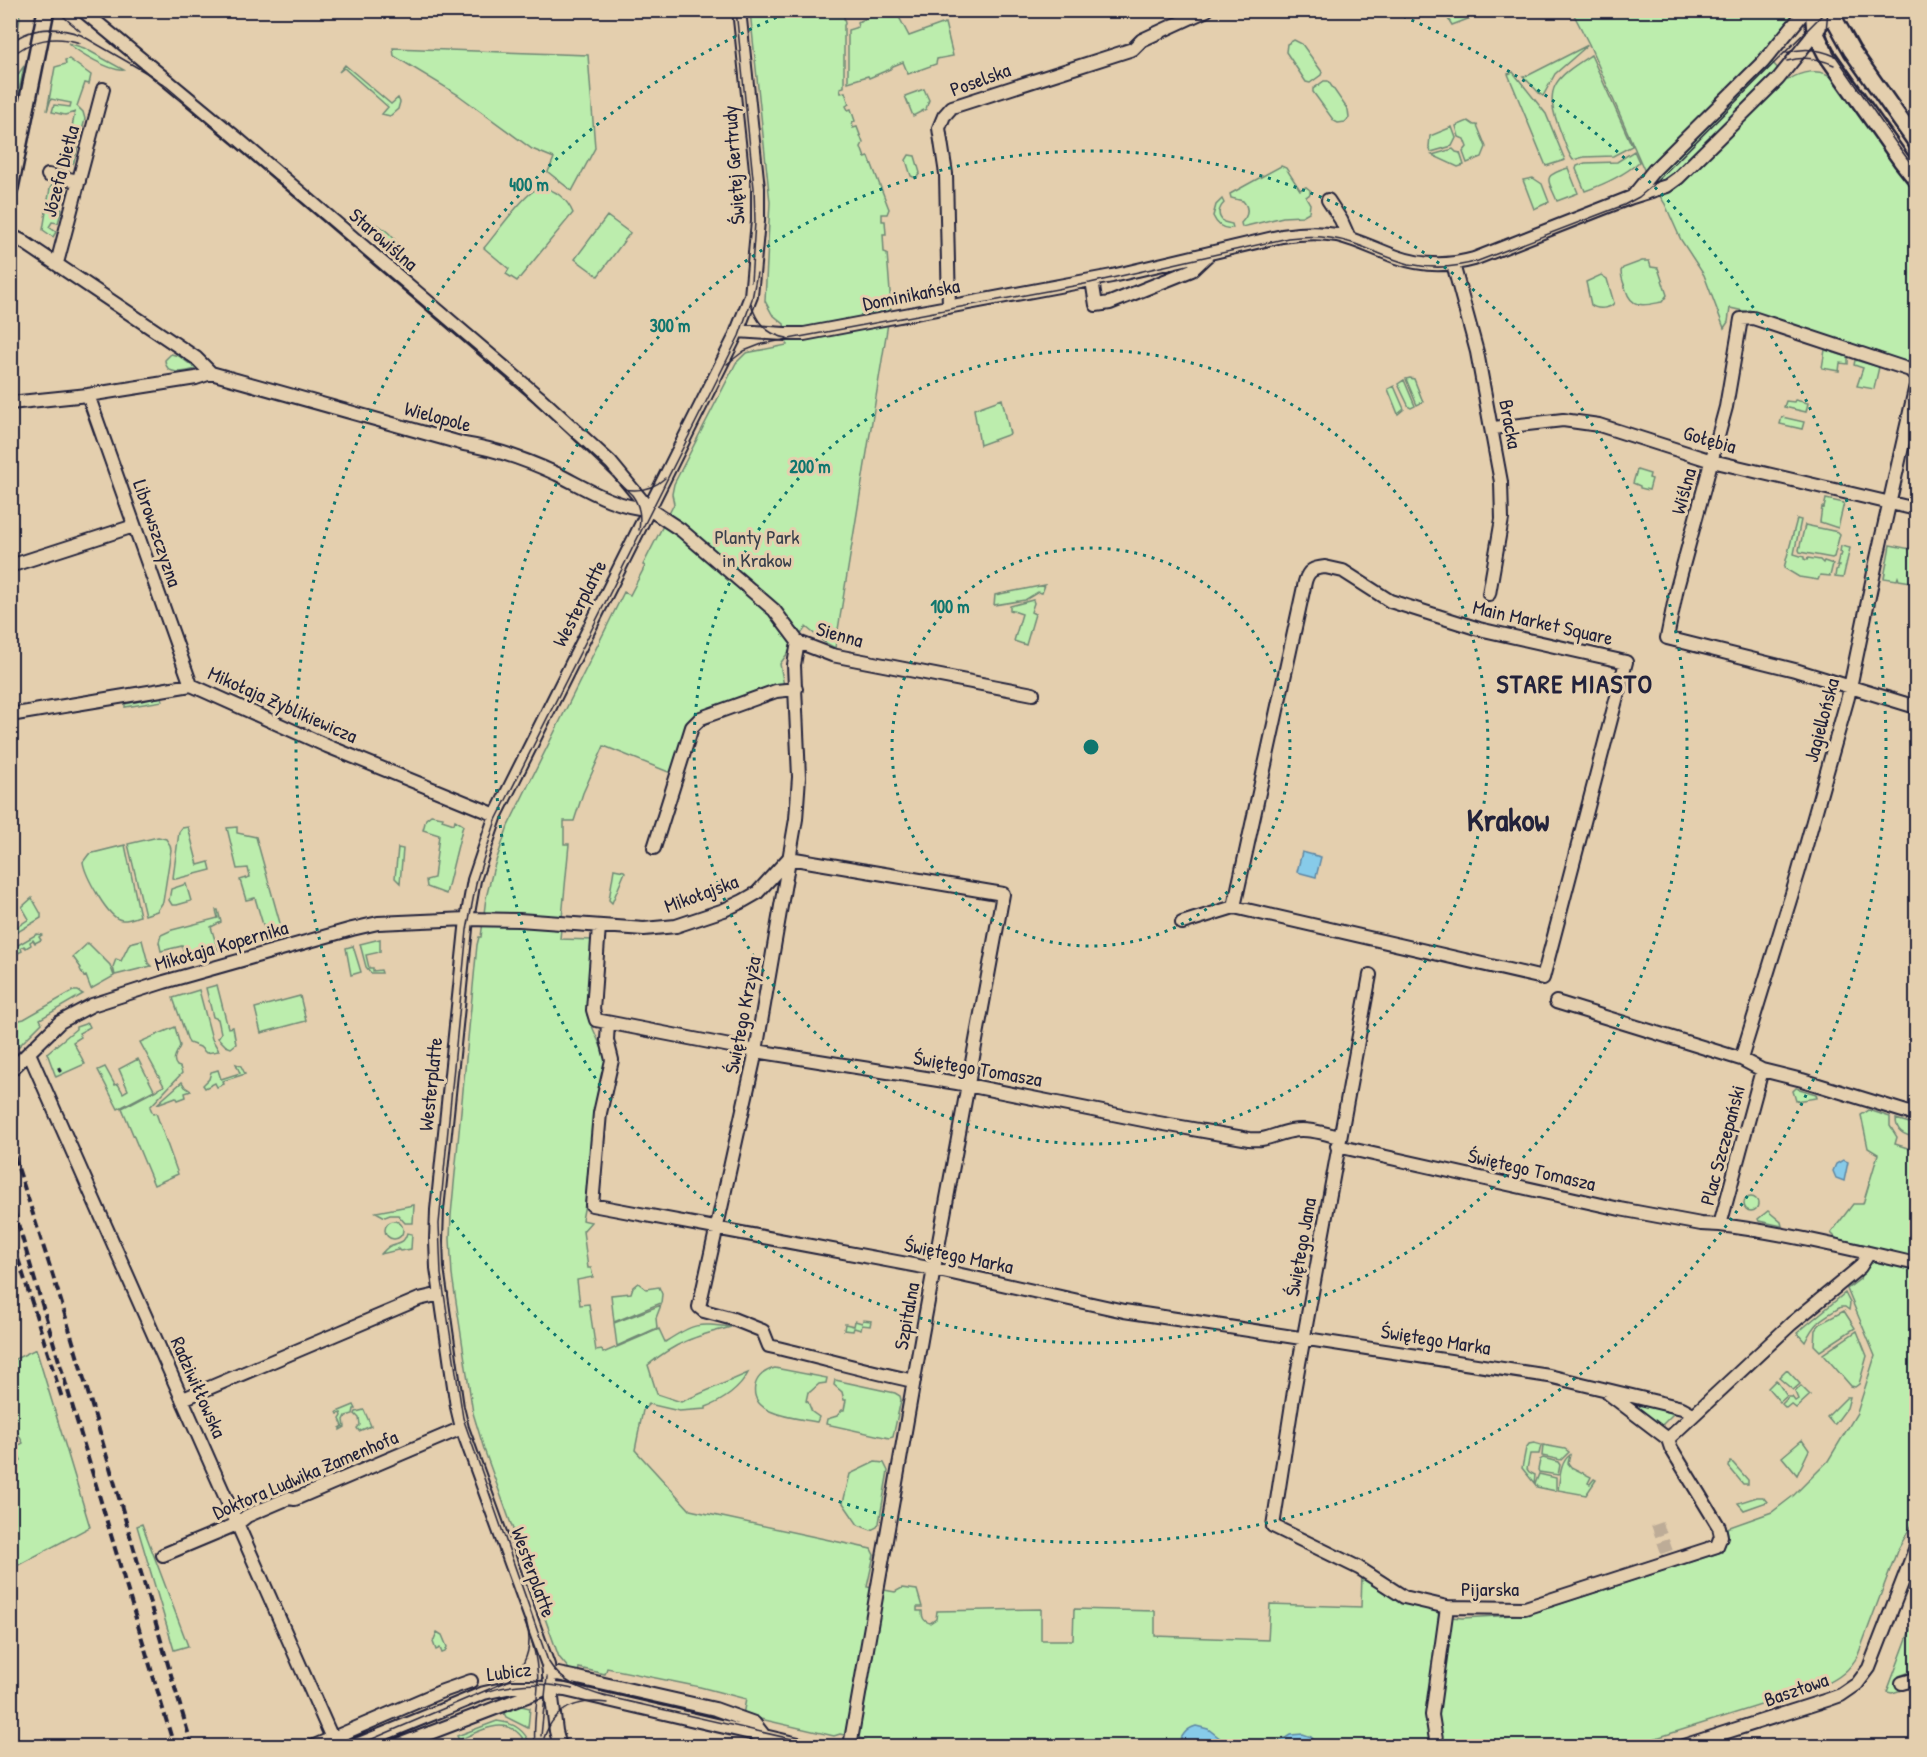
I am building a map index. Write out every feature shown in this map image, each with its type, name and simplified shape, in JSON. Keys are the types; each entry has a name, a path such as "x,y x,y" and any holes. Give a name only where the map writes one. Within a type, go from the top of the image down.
{"street":[{"path":"10,188 46,10"},
{"name":"Starowiślna","path":"82,10 239,140 539,397 611,464 649,509"},
{"name":"Świętej Gertrudy","path":"649,509 737,331 752,290 758,221 758,188 739,10"},
{"name":"Poselska","path":"949,307 946,174 939,128 944,116 952,107 1133,49 1142,40 1208,10"},
{"path":"1632,197 1654,170 1763,62 1806,10"},
{"path":"1914,134 1852,51 1827,11 1814,20 1815,32 1826,54 1917,179"},
{"name":"Dominikańska","path":"737,331 804,334 1092,280 1298,234 1345,237 1411,261 1433,264 1470,261 1632,197 1666,186 1678,178 1772,86 1815,32"},
{"name":"Józefa Dietla","path":"57,263 104,89"},
{"path":"48,175 79,181"},
{"path":"1328,200 1341,220 1345,237"},
{"name":"Wielopole","path":"10,235 57,263 196,358 211,373 464,444 507,453 547,469 619,504 649,509"},
{"path":"1092,280 1096,305 1110,303 1192,270 1210,252"},
{"name":"Bracka","path":"1453,264 1478,352 1502,482 1502,519 1489,594"},
{"name":"Wiślna","path":"1851,687 1795,670 1667,638 1677,588 1726,407 1741,319 1753,318 1913,373"},
{"name":"Wielopole","path":"10,402 88,394 196,378 211,373"},
{"name":"Jagiellońska","path":"1741,1059 1798,874 1851,687 1889,504 1917,385"},
{"name":"Librowszczyzna","path":"88,394 191,686"},
{"name":"Gołębia","path":"1493,428 1563,420 1599,425 1712,461 1917,510"},
{"name":"Sienna","path":"649,509 681,530 735,575 774,610 798,642 832,656 1033,694"},
{"name":"Westerplatte","path":"560,1746 545,1658 462,1428 457,1407 436,1253 437,1210 467,919 476,872 496,815 649,509"},
{"path":"10,567 134,526"},
{"name":"Main Market Square","path":"1182,923 1234,908 1543,978 1626,662 1479,629 1390,601 1343,571 1325,567 1314,568 1307,574 1305,582 1234,908"},
{"name":"Świętego Krzyża","path":"798,642 795,665 799,777 796,819 756,1051 699,1307 704,1311 763,1331 769,1346 914,1382"},
{"name":"Mikołaja Zyblikiewicza","path":"10,715 191,686 327,746 496,815"},
{"path":"1851,687 1917,706"},
{"path":"654,848 681,759 695,722 776,691 796,689"},
{"name":"Szpitalna","path":"789,858 1003,894 850,1746"},
{"name":"Mikołajska","path":"467,919 645,929 667,927 697,920 743,901 757,893 789,858"},
{"name":"Mikołaja Kopernika","path":"10,1071 60,1022 92,1005 164,982 366,925 467,919"},
{"path":"599,926 593,1010 596,1020 608,1023"},
{"name":"Świętego Jana","path":"1273,1526 1294,1391 1370,975"},
{"path":"1556,1002 1741,1059 1762,1070"},
{"name":"Świętego Tomasza","path":"608,1023 756,1051 967,1085 1249,1139 1263,1140 1290,1131 1306,1130 1338,1142 1620,1209 1701,1224 1720,1225"},
{"name":"Świętego Marka","path":"608,1023 607,1040 612,1060 600,1113 592,1205 934,1269 1124,1311 1538,1374 1682,1408 1693,1414"},
{"name":"Radziwiłłowska","path":"28,1053 332,1738"},
{"name":"Plac Szczepański","path":"1869,1253 1720,1225 1762,1070 1917,1115"},
{"path":"1668,1439 1791,1323 1860,1267 1869,1253 1917,1264"},
{"path":"183,1399 419,1299 441,1294"},
{"name":"Świętego Marka","path":"1606,1391 1668,1439 1671,1448 1719,1527 1721,1536 1717,1546"},
{"name":"Doktora Ludwika Zamenhofa","path":"163,1555 237,1524 247,1516 289,1498 295,1499 462,1428"},
{"name":"Pijarska","path":"1273,1526 1359,1568 1404,1597 1447,1607 1525,1608 1669,1557 1717,1546"},
{"name":"Basztowa","path":"1683,1746 1827,1700 1841,1695 1857,1684 1872,1663 1915,1555"},
{"path":"1437,1746 1432,1715 1447,1607"},
{"path":"1902,1683 1917,1679"},
{"name":"Lubicz","path":"314,1746 471,1681"},
{"path":"550,1682 807,1746"},
{"name":"Lubicz","path":"354,1746 484,1693 550,1682"},
{"name":"Lubicz","path":"396,1746 550,1682"}],"green space":[{"path":"14,11 18,11 20,17 17,35 11,39 11,25"},
{"name":"Planty Park in Krakow","path":"750,11 843,11 845,24 844,87 840,88 841,93 845,92 849,104 846,106 848,110 851,109 855,121 852,122 853,128 857,127 863,143 861,147 865,158 869,157 889,209 887,214 882,214 882,221 885,221 884,252 887,253 891,305 835,648 806,627 780,664 784,686 688,727 671,773 604,746 583,793 574,821 564,821 564,844 569,844 560,939 594,940 587,1015 606,1058 593,1119 582,1220 591,1222 583,1231 588,1268 591,1268 593,1277 577,1280 580,1305 589,1304 596,1351 602,1350 603,1353 659,1329 665,1342 696,1326 731,1327 687,1341 648,1365 657,1394 681,1402 748,1373 736,1389 706,1409 679,1411 649,1404 643,1410 635,1450 690,1510 871,1549 874,1555 867,1587 895,1592 902,1588 917,1590 922,1607 917,1607 917,1611 922,1611 923,1618 930,1623 936,1619 937,1611 1041,1609 1041,1640 1073,1640 1074,1609 1155,1611 1155,1636 1268,1640 1270,1604 1361,1607 1362,1574 1434,1608 1440,1616 1462,1618 1515,1615 1538,1611 1722,1552 1728,1536 1727,1528 1772,1512 1793,1496 1828,1461 1857,1413 1875,1356 1847,1289 1860,1279 1868,1245 1837,1239 1831,1233 1853,1204 1863,1204 1878,1154 1868,1148 1861,1115 1869,1110 1890,1117 1890,1126 1897,1137 1895,1144 1914,1150 1916,1145 1916,1514 1897,1551 1858,1655 1848,1669 1835,1679 1824,1685 1631,1746 880,1746 866,1743 863,1739 840,1734 834,1736 743,1715 746,1699 700,1687 607,1668 605,1674 579,1668 578,1673 569,1669 559,1657 473,1413 452,1275 451,1215 477,945 481,937 486,898 493,870 508,826 624,592 630,595 645,566 643,565 674,504 672,494 674,484 736,363 746,353 787,345 784,324 772,314 765,301 770,202"},
{"path":"1443,11 1489,11 1452,25"},
{"path":"1572,11 1799,11 1764,53 1788,80 1810,72 1822,73 1833,78 1916,187 1916,368 1749,310 1748,312 1730,308 1728,322 1724,328 1704,275 1681,240 1665,204 1645,172 1589,44"},
{"path":"893,12 899,17 909,36 945,23 953,56 937,59 936,64 908,74 903,62 869,78 868,76 848,82 848,30 858,27 857,22 882,13 883,16"},
{"path":"1294,40 1302,44 1322,72 1310,83 1306,82 1286,52 1287,44"},
{"path":"68,43 84,48 124,70 103,65"},
{"path":"1588,45 1555,74 1543,96 1523,76 1529,75"},
{"path":"393,48 588,55 595,148 572,191 548,172 554,158 532,149 457,94 394,56"},
{"path":"1591,55 1632,146 1613,156 1584,157 1573,160 1567,150 1555,115 1552,103 1553,93 1561,77"},
{"path":"69,59 91,75 89,84 85,83 77,106 83,112 85,119 74,162 65,168 60,165 60,158 66,156 75,112 65,115 52,112 54,105 70,107 71,103 51,99 47,111 55,67 66,64 65,60"},
{"path":"345,65 391,104 398,98 400,102 398,109 390,116 382,114 388,107 344,68 339,72"},
{"path":"24,66 11,132 11,84"},
{"path":"1513,72 1546,114 1565,160 1546,166 1508,74"},
{"path":"1324,81 1328,81 1348,110 1349,118 1345,122 1334,121 1313,92 1313,89"},
{"path":"924,89 929,100 926,109 913,116 905,96"},
{"path":"1468,121 1477,125 1486,147 1482,157 1467,163 1463,152 1467,147 1464,139 1459,137 1456,126"},
{"path":"1452,127 1456,138 1452,146 1431,152 1430,136"},
{"path":"1453,149 1460,153 1464,165 1458,167 1432,155"},
{"path":"1634,151 1639,162 1633,167 1614,179 1585,191 1576,169 1577,166 1585,163 1617,162"},
{"path":"909,155 915,156 920,173 916,178 911,176 906,160"},
{"path":"1281,166 1286,168 1300,190 1306,187 1310,190 1310,194 1306,197 1310,204 1309,212 1302,216 1283,217 1242,227 1241,223 1247,215 1247,207 1243,201 1231,198 1230,194"},
{"path":"1568,168 1578,193 1557,201 1549,183 1550,176"},
{"path":"1533,178 1542,184 1549,202 1534,209 1523,180"},
{"path":"58,183 66,187 67,193 58,191 55,207 62,209 58,223 52,222 49,227 56,232 53,237 43,230 50,188 53,184"},
{"path":"540,187 560,196 573,213 517,281 506,274 509,269 484,248 526,197"},
{"path":"1222,199 1224,203 1219,215 1224,222 1232,224 1233,228 1221,226 1213,216 1216,205"},
{"path":"607,216 630,233 598,276 575,259"},
{"path":"363,221 375,224 390,234 400,250 397,256 360,224"},
{"path":"1642,261 1649,261 1651,267 1658,268 1667,295 1662,302 1640,305 1632,301 1629,296 1621,271 1623,268"},
{"path":"1601,275 1607,279 1614,303 1610,307 1597,308 1591,305 1586,282"},
{"path":"1825,350 1848,357 1848,364 1840,363 1839,371 1822,368"},
{"path":"171,354 179,356 196,369 172,371 166,365 165,360"},
{"path":"1855,360 1879,367 1874,389 1857,386 1863,368 1854,365"},
{"path":"1406,379 1414,379 1423,402 1417,405"},
{"path":"1404,380 1415,406 1411,408 1398,384"},
{"path":"1394,386 1404,409 1398,414 1388,389"},
{"path":"1002,399 1010,434 980,445 974,409"},
{"path":"1795,400 1808,403 1806,412 1784,407 1786,401 1794,402"},
{"path":"1782,417 1804,422 1802,429 1780,424"},
{"path":"1637,470 1650,474 1649,478 1652,479 1649,490 1633,483"},
{"path":"1826,499 1844,503 1838,528 1820,522 1822,507 1824,508"},
{"path":"1797,519 1801,520 1794,554 1807,560 1808,558 1833,564 1830,576 1820,575 1818,580 1799,577 1784,568"},
{"path":"1805,525 1840,534 1834,557 1800,552"},
{"path":"1890,545 1916,550 1916,584 1913,580 1911,582 1899,580 1898,577 1897,580 1884,578"},
{"path":"1841,546 1850,548 1843,578 1835,577 1839,566 1837,566 1839,556 1842,553 1840,552"},
{"path":"1045,585 1042,593 1038,592 1025,600 994,605 995,595"},
{"path":"1033,600 1031,612 1035,614 1026,645 1014,641 1022,614 1010,610 1010,606"},
{"path":"162,697 163,701 125,707 125,704"},
{"path":"431,815 443,817 442,820 454,824 455,820 463,825 446,894 427,887 426,880 434,878 439,835 423,830 426,819"},
{"path":"188,827 198,865 209,862 211,870 176,879 173,878 179,832 182,828"},
{"path":"237,827 237,833 256,837 283,934 267,938 255,898 246,900 240,880 250,877 248,868 237,869 227,828"},
{"path":"158,837 166,839 171,850 163,902 157,911 145,915 128,844"},
{"path":"125,845 140,916 122,920 116,918 104,905 83,862 89,854"},
{"path":"398,848 403,849 400,883 395,878"},
{"path":"614,869 625,872 612,903 609,900"},
{"path":"186,884 191,901 172,905 169,900 171,889"},
{"path":"32,898 41,918 11,936 11,931 29,919 22,907"},
{"path":"216,910 218,910 221,922 211,927 218,950 185,958 182,946 161,951 159,942 161,935 218,918"},
{"path":"37,934 42,935 39,937 41,940 35,943 33,940 30,942 31,945 21,948 22,951 16,954 14,951 11,953 11,949"},
{"path":"380,939 380,952 366,955 369,968 373,968 373,971 381,970 382,973 371,973 366,967 360,944"},
{"path":"142,940 148,963 151,966 115,975 113,967 116,959 121,961 130,943"},
{"path":"88,943 110,965 114,976 91,989 86,976 84,977 73,957"},
{"path":"353,946 361,972 351,975 346,948"},
{"path":"217,985 228,1028 233,1027 236,1044 231,1048 218,1038 221,1033 218,1019 213,1017 206,988"},
{"path":"199,990 212,1039 219,1051 206,1053 200,1047 189,1043 173,998"},
{"path":"73,991 83,994 40,1019 42,1023 11,1054 11,1022 24,1019"},
{"path":"300,996 306,1021 261,1033 255,1008"},
{"path":"88,1023 90,1027 79,1033 81,1037 73,1042 85,1064 56,1077 47,1053 76,1027"},
{"path":"175,1027 180,1046 175,1061 182,1073 150,1107 153,1114 156,1113 178,1174 154,1185 122,1108 164,1086 140,1042"},
{"path":"138,1059 154,1090 118,1109 98,1070 105,1067 115,1085 118,1084 123,1093 128,1090 119,1069"},
{"path":"236,1064 241,1066 245,1074 223,1081 224,1084 217,1087 215,1083 205,1088 203,1085 209,1079 211,1072 218,1070 221,1079 240,1073"},
{"path":"182,1082 191,1091 185,1093 186,1097 178,1100 176,1097 157,1104"},
{"path":"1796,1088 1816,1094 1817,1098 1796,1101 1793,1091"},
{"path":"1896,1119 1916,1125 1916,1137 1902,1132"},
{"path":"1748,1197 1754,1197 1758,1204 1754,1211 1748,1211 1744,1207 1744,1201"},
{"path":"414,1205 413,1223 405,1223 398,1215 385,1217 376,1212"},
{"path":"1768,1211 1781,1222 1782,1226 1759,1221 1758,1219"},
{"path":"390,1221 398,1221 403,1226 401,1237 390,1239 385,1234 385,1226"},
{"path":"407,1233 412,1234 411,1249 400,1251 398,1249 381,1254 389,1246 400,1243"},
{"path":"638,1283 646,1289 659,1287 662,1294 661,1303 614,1322 611,1295 631,1293 633,1287"},
{"path":"1845,1293 1850,1303 1849,1310 1841,1307 1824,1318 1812,1329 1805,1342 1797,1333"},
{"path":"661,1305 656,1318 657,1328 617,1346 614,1323"},
{"path":"1844,1311 1855,1328 1820,1351 1814,1345 1815,1330 1821,1323"},
{"path":"863,1320 871,1321 870,1326 862,1325 861,1330 854,1328 853,1331 844,1330 845,1324 854,1326 855,1321 862,1323"},
{"path":"1857,1331 1867,1356 1859,1384 1855,1387 1851,1386 1823,1354"},
{"path":"36,1349 90,1527 11,1569 11,1465 21,1460 14,1448 23,1443 11,1421 11,1361"},
{"path":"775,1368 827,1378 826,1383 819,1384 808,1392 806,1401 812,1412 819,1417 817,1422 777,1414 759,1404 755,1396 756,1382 762,1374"},
{"path":"1787,1370 1800,1384 1793,1390 1779,1378"},
{"path":"835,1380 900,1396 893,1437 826,1424 827,1419 837,1416 844,1410 846,1400 842,1392 834,1385"},
{"path":"1776,1380 1787,1396 1780,1402 1768,1388"},
{"path":"1801,1386 1810,1395 1796,1408 1791,1404 1786,1408 1782,1404 1789,1397 1795,1401 1798,1399 1795,1392"},
{"path":"1847,1397 1850,1397 1847,1408 1833,1424 1827,1417"},
{"path":"1640,1403 1676,1411 1661,1426 1639,1408"},
{"path":"354,1405 356,1409 353,1414 346,1416 345,1427 340,1430 343,1426 340,1419 342,1416 337,1412"},
{"path":"364,1410 371,1426 359,1431 357,1428 360,1425 359,1418 355,1414"},
{"path":"1802,1440 1809,1450 1797,1475 1782,1457"},
{"path":"1529,1444 1541,1445 1539,1454 1530,1454 1527,1469 1535,1475 1534,1483 1522,1468 1526,1448"},
{"path":"1543,1445 1565,1449 1569,1452 1561,1460 1542,1456"},
{"path":"1570,1455 1568,1463 1571,1467 1591,1477 1588,1483 1596,1480 1586,1495 1558,1490 1562,1466"},
{"path":"1543,1458 1558,1462 1560,1465 1558,1475 1539,1472 1540,1460"},
{"path":"875,1462 884,1463 888,1471 879,1523 871,1530 858,1525 843,1503 850,1474"},
{"path":"1730,1462 1748,1480 1748,1484 1743,1484 1729,1467"},
{"path":"1539,1474 1556,1478 1556,1491 1537,1487 1535,1484"},
{"path":"1763,1497 1767,1502 1744,1510 1738,1503"},
{"path":"142,1524 188,1646 174,1650 137,1526"},
{"path":"1916,1614 1916,1670 1899,1676 1902,1690 1887,1692"},
{"path":"437,1632 442,1635 447,1647 442,1653 440,1648 436,1650 433,1642"},
{"path":"517,1705 530,1708 528,1728 506,1717 502,1709"},
{"path":"497,1721 518,1728 526,1736 531,1746 527,1746 514,1729 505,1726 488,1728 459,1740 457,1736"}],"water":[{"path":"1302,852 1321,857 1316,877 1297,872"},
{"path":"1843,1160 1848,1162 1844,1181 1836,1178 1833,1171 1836,1164"},
{"path":"1196,1726 1208,1729 1221,1739 1262,1744 1276,1744 1290,1735 1303,1734 1311,1737 1320,1746 1214,1746 1200,1739 1192,1746 1178,1746 1184,1734"}],"tunnel":[{"path":"1657,1524 1667,1552"}],"tram line":[{"path":"56,10 80,31"},
{"path":"736,10 754,188 755,222 751,282"},
{"path":"727,364 744,351 762,344 1090,283 1288,238 1312,236 1336,239 1359,245 1402,262 1426,267 1444,267 1478,261 1624,205 1639,197 1827,10"},
{"path":"1828,10 1826,31 1833,52 1916,170"},
{"path":"10,43 27,33 44,29 72,32 152,76 167,87 520,388 632,495 639,511 639,530"},
{"path":"10,58 25,47 43,40 61,39 80,43"},
{"path":"1785,53 1811,49 1837,57"},
{"path":"1787,61 1811,58 1834,65"},
{"path":"606,1697 566,1680 553,1669 548,1661 463,1418 441,1274 439,1224 467,930 477,879 496,820 739,336 752,299 757,273"},
{"path":"751,303 764,327 774,334 787,338"},
{"path":"624,489 646,489 665,478"},
{"path":"356,1746 508,1681 520,1668 527,1654 529,1637 526,1620"},
{"path":"532,1642 538,1679 535,1746"},
{"path":"541,1736 547,1677"},
{"path":"486,1692 508,1686 530,1684 573,1689"},
{"path":"600,1695 822,1746"},
{"path":"544,1738 554,1719 568,1708 577,1704 607,1703"}],"railway":[{"path":"59,1067 61,1072"},
{"path":"10,1143 61,1301 192,1746"},
{"path":"10,1197 174,1746"},
{"path":"10,1233 62,1398"}],"district":[{"name":"STARE MIASTO","path":"1575,683"},
{"name":"Krakow","path":"1508,819"}]}
